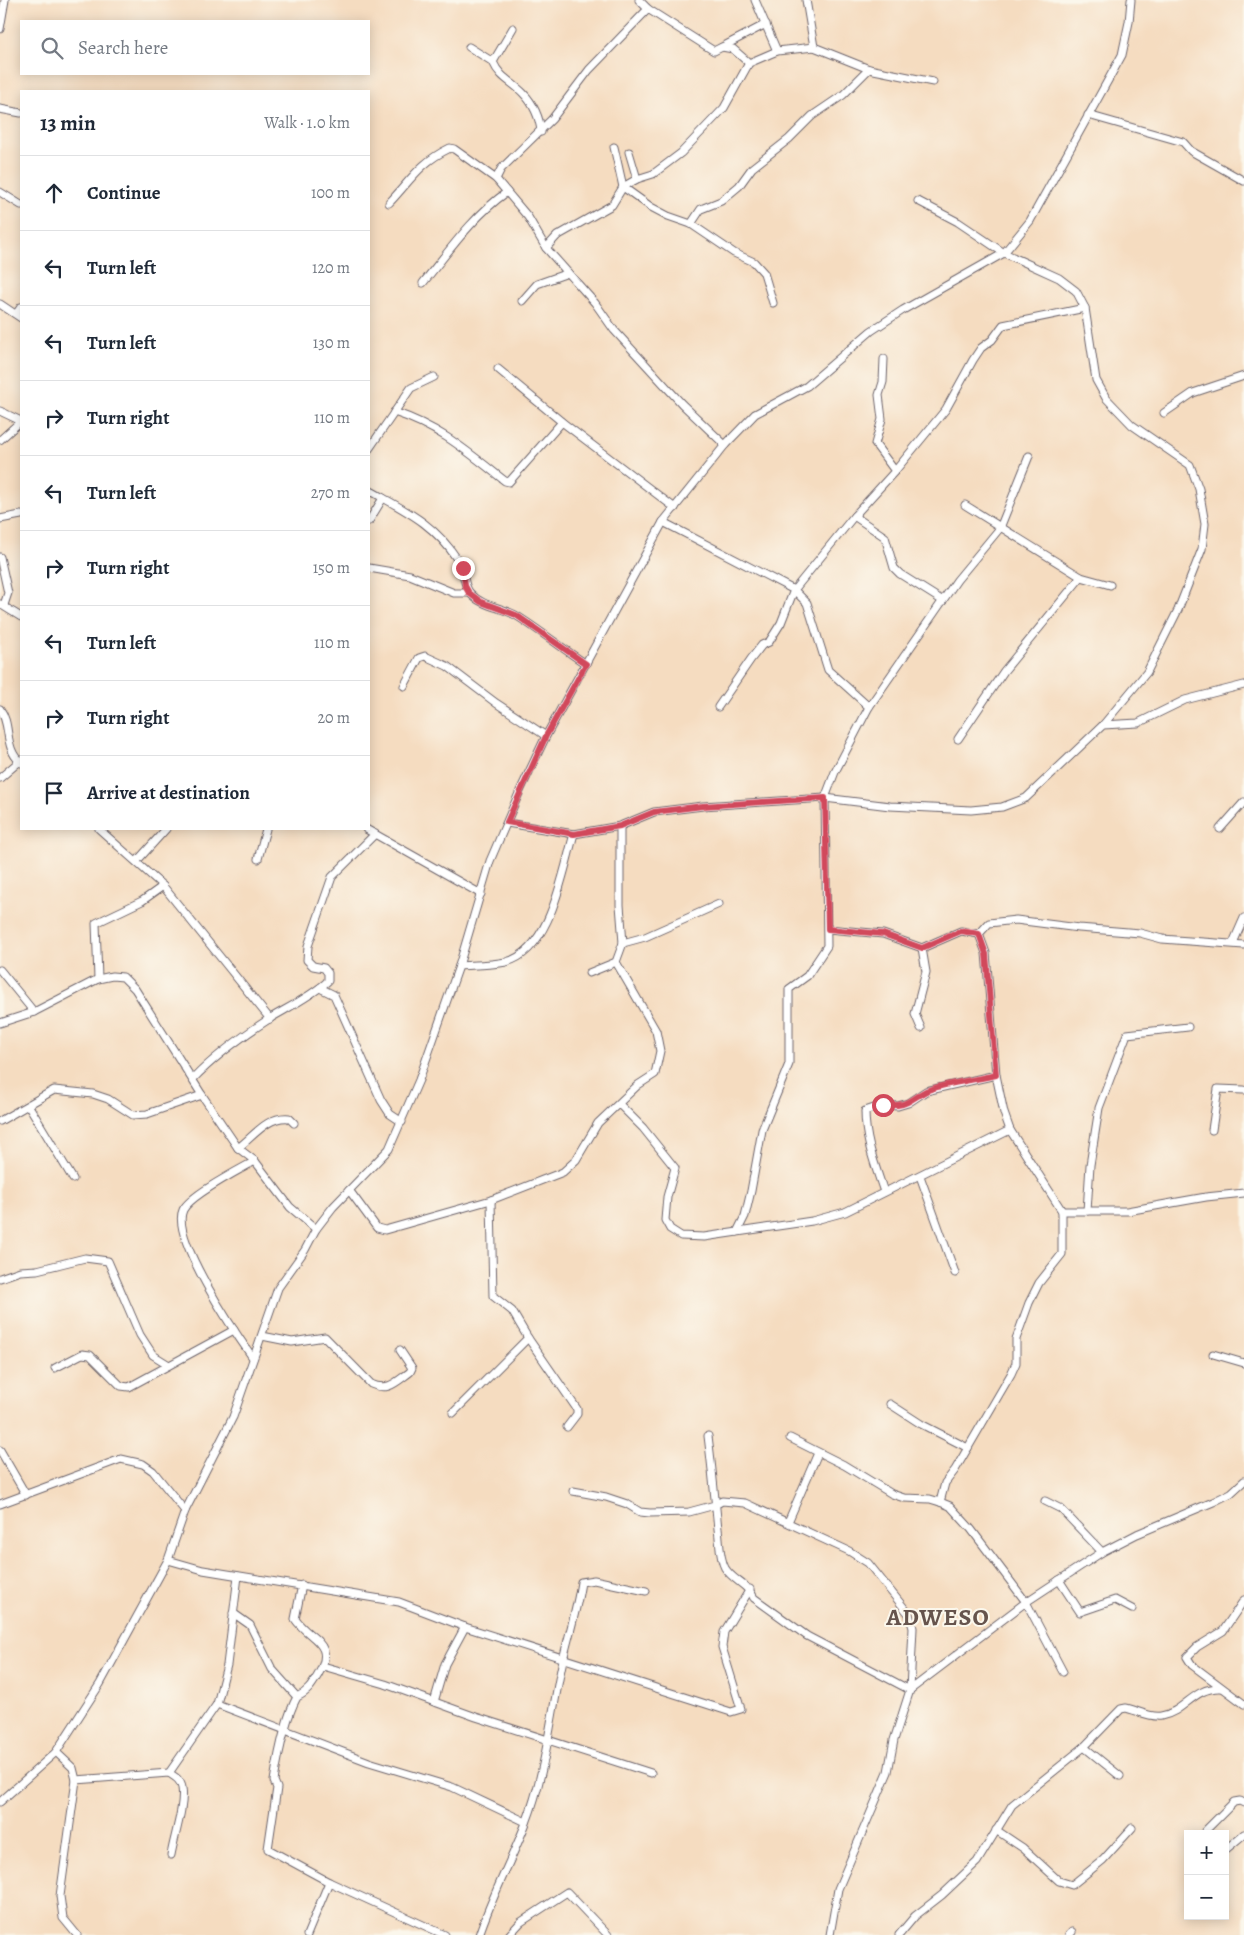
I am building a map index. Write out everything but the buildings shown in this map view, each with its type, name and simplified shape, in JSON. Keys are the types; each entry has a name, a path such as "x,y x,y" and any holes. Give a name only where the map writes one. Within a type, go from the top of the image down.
{"street":[{"path":"0,29 1,8 5,0"},
{"path":"639,0 648,9 714,51 766,24"},
{"path":"755,0 777,51"},
{"path":"806,0 814,46"},
{"path":"0,1802 56,1752 100,1684 168,1560 185,1511 233,1417 278,1288 305,1250 316,1229 349,1190 389,1149 419,1080 459,966 490,862 507,822 546,736 663,522 725,445 755,414 807,386 871,331 903,310 949,286 1004,253 1030,221 1122,55 1129,22 1131,0"},
{"path":"496,179 501,169 541,132 589,70 648,9"},
{"path":"493,62 513,28"},
{"path":"468,46 493,62 501,77 523,93 540,119 541,132"},
{"path":"546,248 557,236 612,205 623,187 637,178 653,174 681,153 724,108 750,62 777,51 814,46 870,69 933,82"},
{"path":"722,47 733,49 750,62"},
{"path":"690,224 700,209 721,201 738,186 752,168 789,139 812,116 843,95 870,69"},
{"path":"0,109 20,113"},
{"path":"1088,115 1183,142 1191,151 1244,181"},
{"path":"614,147 623,187 651,207 690,224 734,253 754,262 764,273 773,303"},
{"path":"389,203 416,170 450,148 496,179 528,217 546,248 595,303 614,330 682,404 725,445"},
{"path":"628,152 637,178"},
{"path":"0,192 20,204"},
{"path":"423,283 483,212 507,192"},
{"path":"507,822 574,834 620,826 654,812 693,807 825,798 890,806 971,810 1002,807 1026,798 1103,725 1147,672 1178,610 1202,549 1205,524 1199,489 1190,465 1132,425 1106,398 1096,380 1085,308 1076,291 1059,278 1004,253 958,222 918,201"},
{"path":"522,301 537,284 568,273"},
{"path":"0,304 19,316"},
{"path":"718,707 743,669 762,645 769,642 781,623 794,590 854,516 895,471 946,409 981,348 992,340 1003,325 1085,308"},
{"path":"884,359 884,382 878,395 882,419 875,444 895,471"},
{"path":"498,369 562,422 675,508"},
{"path":"1164,413 1193,393 1244,376"},
{"path":"370,448 411,388 434,377"},
{"path":"0,411 20,421"},
{"path":"394,412 421,420 436,429 505,481 509,482 562,422"},
{"path":"0,440 20,422"},
{"path":"737,1232 745,1216 762,1130 790,1064 790,989 807,976 825,951 828,929 825,798 835,772 869,707 943,601 1000,528 1029,456"},
{"path":"370,491 418,516 447,543 463,568 465,586 469,593 481,602 516,615 586,664"},
{"path":"370,519 383,498"},
{"path":"965,505 1081,578 1110,585"},
{"path":"0,519 20,515"},
{"path":"854,516 885,536 894,568 900,574 943,601"},
{"path":"663,522 794,590 807,603 828,670 869,707"},
{"path":"0,557 8,593 2,605 20,616"},
{"path":"370,568 410,575 454,593 469,593"},
{"path":"958,740 1004,671 1081,578"},
{"path":"404,686 419,658 425,656 447,666 496,703 546,736"},
{"path":"1103,725 1138,724 1185,700 1244,685"},
{"path":"0,709 6,717 9,744 20,760"},
{"path":"0,778 20,763"},
{"path":"1220,829 1244,802"},
{"path":"589,973 616,962 623,943 620,905 620,826"},
{"path":"100,830 138,861 163,886 270,1019"},
{"path":"138,861 165,830"},
{"path":"258,859 266,830"},
{"path":"368,830 481,894"},
{"path":"193,1079 214,1057 328,981 328,973 324,968 314,966 307,960 308,946 332,877 374,834"},
{"path":"459,966 507,962 532,946 540,936 558,891 574,834"},
{"path":"98,979 96,923 142,901 163,886"},
{"path":"623,943 645,937 719,904"},
{"path":"1232,943 1244,918"},
{"path":"979,934 988,923 1016,920 1140,933 1162,939 1244,945"},
{"path":"828,929 883,934 922,948 961,931 979,934"},
{"path":"940,1502 945,1482 955,1470 990,1412 1016,1363 1016,1339 1039,1282 1062,1254 1062,1211 1010,1130 1000,1097 996,1075 986,954 979,934"},
{"path":"921,1028 915,1014 926,972 922,948"},
{"path":"349,1190 378,1228 385,1230 491,1200 564,1172 576,1160 598,1123 638,1085 655,1074 660,1051 656,1030 616,962"},
{"path":"0,970 34,1012"},
{"path":"0,1023 34,1012 98,979 112,976 123,977 135,989 238,1148 255,1161 290,1207 316,1229"},
{"path":"320,988 334,995 381,1100 390,1114 402,1122"},
{"path":"1087,1211 1090,1165 1098,1108 1127,1034 1188,1027"},
{"path":"884,1192 869,1150 865,1111 883,1105 898,1106 908,1103 926,1091 996,1075"},
{"path":"1212,1130 1218,1089 1244,1090"},
{"path":"0,1121 54,1090 72,1090 108,1099 133,1115 147,1114 202,1095"},
{"path":"619,1104 643,1128 675,1168 667,1197 665,1220 670,1229 681,1236 704,1237 812,1221 845,1212 1010,1130"},
{"path":"29,1106 73,1179"},
{"path":"238,1148 272,1120 280,1117 289,1118 294,1124"},
{"path":"253,1358 234,1330 190,1253 181,1219 183,1209 202,1192 255,1161"},
{"path":"920,1176 955,1273"},
{"path":"1062,1211 1127,1211 1206,1197 1244,1193"},
{"path":"491,1200 493,1296 512,1310 528,1338 577,1409 577,1414 567,1427"},
{"path":"0,1278 20,1271 37,1270 85,1258 108,1261 140,1335 153,1355 169,1365"},
{"path":"55,1368 82,1354 90,1355 121,1386 129,1387 234,1330"},
{"path":"262,1336 292,1342 325,1337 371,1384 381,1389 386,1388 410,1372 412,1368 400,1350"},
{"path":"453,1413 528,1338"},
{"path":"1213,1354 1244,1363"},
{"path":"890,1404 921,1424 968,1448"},
{"path":"708,1436 721,1557 725,1568 733,1577 750,1589 754,1598 807,1636 910,1690"},
{"path":"790,1438 892,1494 904,1498 930,1498 950,1506 971,1529 1026,1602 1063,1672"},
{"path":"0,1450 26,1495"},
{"path":"788,1522 818,1453"},
{"path":"0,1504 121,1459 143,1464 153,1470 185,1511"},
{"path":"910,1690 1026,1602 1102,1552 1136,1534 1213,1502 1231,1493 1244,1481"},
{"path":"573,1491 606,1498 627,1504 640,1512 650,1513 689,1512 716,1505 722,1501 745,1503 849,1551 868,1563 909,1614 913,1628 910,1690 894,1740 888,1772 838,1889 830,1935"},
{"path":"1045,1501 1061,1509 1102,1552"},
{"path":"168,1560 202,1570 399,1602 465,1627 722,1710 737,1712 741,1709 740,1703 728,1672 722,1646 724,1632 750,1589"},
{"path":"169,1773 217,1704 227,1664 238,1576"},
{"path":"479,1935 494,1891 526,1822 549,1739 564,1659 577,1612 581,1582 594,1580 646,1591"},
{"path":"1058,1580 1080,1612 1115,1600 1132,1608"},
{"path":"302,1586 295,1619 300,1627 322,1645 325,1656 323,1666 310,1688 305,1694 297,1697 288,1714 274,1781 277,1788 268,1849 328,1882 445,1935"},
{"path":"1244,1600 1223,1631 1197,1647 1187,1657 1192,1665 1244,1704"},
{"path":"233,1613 250,1625 272,1669 297,1697"},
{"path":"434,1702 445,1664 465,1627"},
{"path":"323,1666 386,1684 434,1702 651,1773"},
{"path":"899,1935 915,1916 942,1895 977,1862 1012,1805 1084,1747 1121,1709 1130,1708 1159,1717 1171,1712 1208,1688 1221,1688"},
{"path":"217,1704 369,1762 452,1787 526,1822"},
{"path":"1084,1747 1120,1776"},
{"path":"56,1752 72,1768 76,1780 60,1896 63,1918 77,1935"},
{"path":"76,1780 169,1773 177,1778 182,1786 182,1796 171,1855"},
{"path":"1206,1830 1234,1802 1244,1802"},
{"path":"996,1830 1023,1848 1059,1881 1072,1886 1103,1860 1132,1828"},
{"path":"1229,1847 1244,1834"},
{"path":"307,1935 328,1882"},
{"path":"509,1935 521,1922 567,1892 608,1935"}],"district":[{"name":"ADWESO","path":"938,1617"}],"route":[{"path":"463,568 465,586 469,593 481,602 516,615 586,664 546,736 507,822 554,832 574,834 620,826 654,812 703,806 825,798 828,929 874,932 922,948 961,931 979,934 986,954 989,1003 996,1056 996,1075 926,1091 908,1103 898,1106 883,1105"}]}
